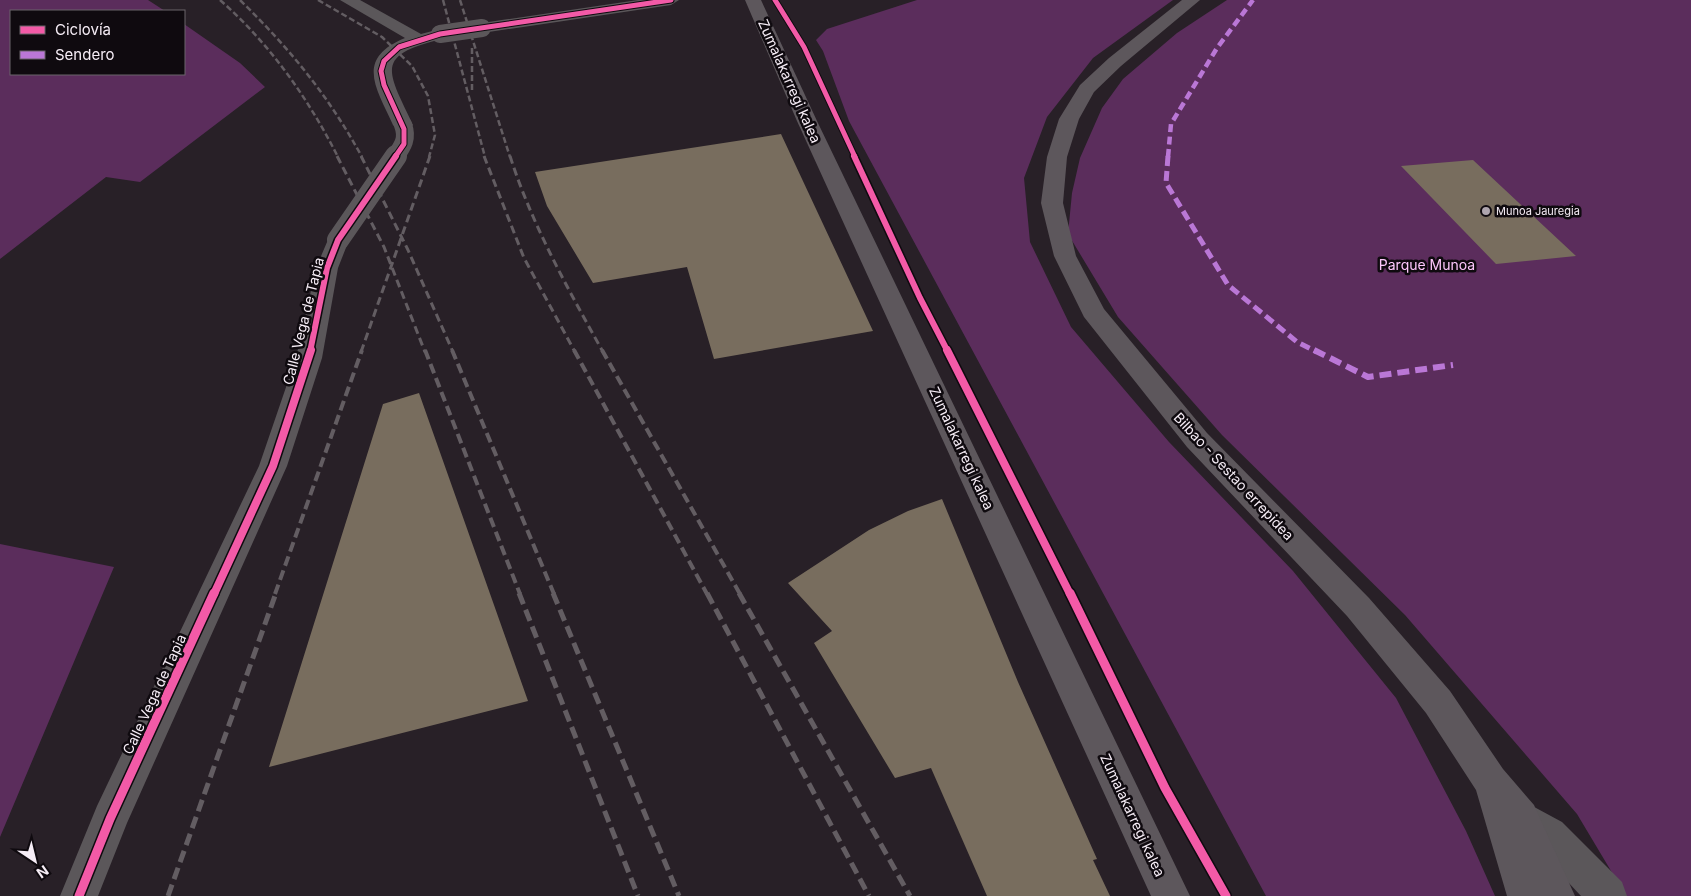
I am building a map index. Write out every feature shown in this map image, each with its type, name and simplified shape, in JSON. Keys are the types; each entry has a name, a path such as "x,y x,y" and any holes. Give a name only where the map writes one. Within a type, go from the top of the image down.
{"main road":[{"name":"Zumalakarregi kalea","path":"753,0 812,130 1164,880 1185,896"},
{"name":"Bilbao - Sestao errepidea","path":"1192,0 1115,62 1087,89 1069,119 1057,158 1052,203 1065,256 1093,312 1197,440 1358,608 1438,702 1490,781 1522,818 1556,896"},
{"path":"1490,781 1526,896"}],"street":[{"path":"348,0 418,39"},
{"name":"Calle Vega de Tapia","path":"79,896 110,819 274,466 309,358 327,268 338,240 404,144 406,133 403,124 382,81 382,66 388,54 418,39 440,34 671,0"},
{"path":"1522,818 1549,835 1608,896"}],"green space":[{"path":"0,0 148,0 163,10 10,10 10,75 185,75 185,25 240,63 265,87 140,182 106,177 0,259"},
{"path":"917,0 1173,0 1093,58 1047,117 1024,178 1030,242 1071,327 1169,442 1293,571 1396,698 1466,831 1495,896 1266,896 849,121 823,51 816,40 827,29"},
{"name":"Parque Munoa","path":"1227,0 1691,0 1691,896 1626,896 1577,814 1405,615 1222,435 1118,317 1068,234 1072,193 1080,158 1102,108 1123,79 1177,33"},
{"path":"0,544 114,567 0,837"}],"building":[{"path":"781,134 873,331 714,359 687,267 593,283 547,206 535,172"},
{"name":"Munoa Jauregia","path":"1473,160 1576,256 1496,264 1401,166"},
{"path":"419,393 528,701 269,767 383,404"},
{"path":"942,499 1018,682 1097,859 1093,860 1110,896 987,896 931,768 895,778 814,643 832,631 788,583 869,530 908,511"}],"railway":[{"path":"220,0 271,53 301,93 338,157"},
{"path":"240,0 292,55 322,93 362,157"},
{"path":"318,0 382,37 412,66 428,96 435,135 429,157"},
{"path":"443,0 485,157"},
{"path":"460,0 510,157"},
{"path":"472,48 472,93"},
{"path":"337,156 384,247 391,266"},
{"path":"361,156 401,237"},
{"path":"401,237 430,156"},
{"path":"484,156 524,258 575,352"},
{"path":"510,156 540,232 603,352"},
{"path":"391,266 401,237"},
{"path":"401,237 453,352"},
{"path":"361,352 391,266"},
{"path":"391,266 425,352"},
{"path":"275,594 362,350"},
{"path":"425,350 520,594"},
{"path":"452,350 554,594"},
{"path":"574,350 707,594"},
{"path":"602,350 740,594"},
{"path":"168,896 276,593"},
{"path":"519,593 638,896"},
{"path":"553,593 679,896"},
{"path":"707,593 869,896"},
{"path":"739,593 910,896"}],"marked path":[{"path":"1253,0 1217,48 1171,124 1166,183 1228,285 1297,342 1368,377 1453,365"}],"cycle path":[{"path":"79,896 110,819 273,466 309,358 327,268 338,240 404,144 405,134 403,125 383,82 381,71 384,61 399,47 440,34 671,0"},
{"path":"775,0 804,47 920,298 1025,502 1165,788 1226,896"}],"place":[{"name":"Munoa Jauregia","path":"1486,211"}]}
